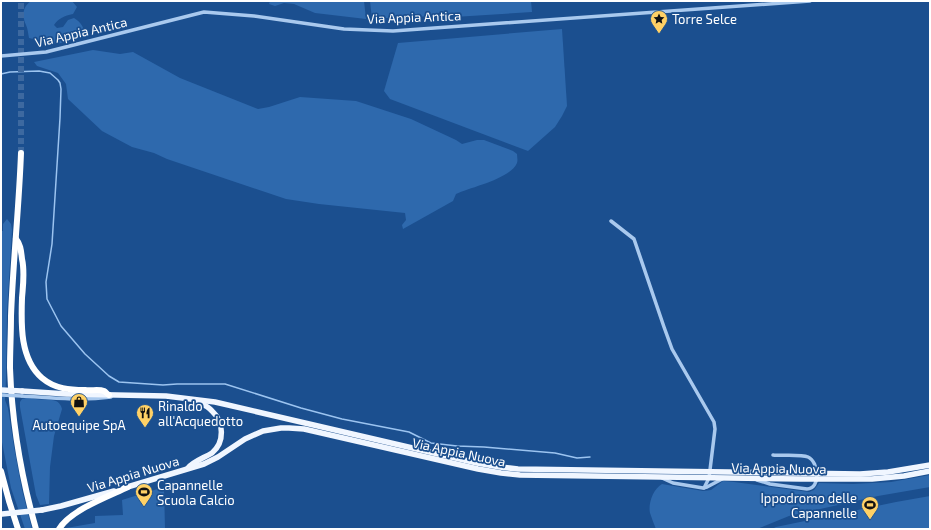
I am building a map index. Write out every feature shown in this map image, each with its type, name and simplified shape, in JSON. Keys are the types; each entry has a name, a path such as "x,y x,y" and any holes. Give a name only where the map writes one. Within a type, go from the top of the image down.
{"highway":[{"path":"21,153 12,287 10,344 15,433 20,464 36,529"},
{"path":"16,239 19,243 23,264 22,311 26,356 37,374 58,387 78,390 103,391 109,395"},
{"path":"1,471 18,529"},
{"path":"59,529 67,519 77,512 128,487"}],"main road":[{"name":"Via Appia Nuova","path":"1,390 22,394 128,395 189,398 230,405 500,467 523,469 709,475 816,476 872,479 904,476 930,471"},
{"path":"188,468 191,464 205,457 214,450 220,442 222,434 221,424 214,412 207,406 189,398"},
{"name":"Via Appia Nuova","path":"2,514 42,510 66,505 204,464 242,441 275,428 304,429 478,469 501,473 536,475 661,478 709,475 724,478 752,478 874,473 930,465"}],"street":[{"name":"Via Appia Antica","path":"1,56 46,52 204,12 254,16 344,29 393,31 810,1"},
{"path":"611,221 634,239 672,348 714,421 715,429 709,475 704,488"},
{"name":"Via Appia Nuova","path":"1,395 22,394 65,399 99,399 128,395"},
{"path":"752,478 767,483 807,489 814,487 816,476 814,462 802,456 773,455"},
{"path":"661,478 673,483 704,488 724,478"}],"shaded area":[{"path":"31,1 72,1 77,7 73,14 62,18 54,25 57,28 63,27 68,20 74,18 82,26 84,31 83,37 57,44 48,44 29,38 23,15 24,9"},
{"path":"270,1 364,1 366,19 315,13 294,4 284,3 275,6 269,4"},
{"path":"370,1 531,1 532,12 454,17 451,15 372,19"},
{"path":"562,29 567,106 555,127 528,151 390,99 384,91 398,43"},
{"path":"93,50 120,54 133,52 180,78 258,109 300,97 356,101 411,119 462,144 477,140 484,140 513,151 517,154 517,163 507,174 490,182 456,194 453,201 403,229 402,225 406,220 405,213 286,199 167,159 154,153 132,147 102,131 68,99 66,84 58,73 37,66 34,62"},
{"path":"7,219 11,224 12,230 7,313 5,400 8,408 22,490 32,529 25,529 11,488 1,437 1,231 3,231 3,224"},
{"path":"30,397 58,402 62,409 54,436 50,467 49,504 40,505 36,495 20,407 20,402 22,399"},
{"path":"930,475 930,487 878,496 789,516 757,529 656,529 650,513 652,497 656,489 662,484 703,491 711,490 723,481 809,492 814,490 819,483 853,484 891,482"},
{"name":"Capannelle Scuola Calcio","path":"164,487 165,529 66,529 95,523 95,516 123,515 122,500"},
{"name":"Ippodromo delle Capannelle","path":"930,496 930,529 772,529 776,527"}],"waterway":[{"path":"1,74 10,72 39,71 50,73 60,83 60,118 52,244 46,282 47,299 61,326 85,354 109,376 119,382 163,385 225,384 301,408 342,419 409,432 431,443 555,453 577,458 590,457"}],"tunnel":[{"path":"21,1 21,153"}],"place":[{"name":"Torre Selce","path":"659,34"},
{"name":"Autoequipe SpA","path":"79,417"},
{"name":"Rinaldo all'Acquedotto","path":"145,428"},
{"name":"Capannelle Scuola Calcio","path":"144,507"},
{"name":"Ippodromo delle Capannelle","path":"870,520"}]}
